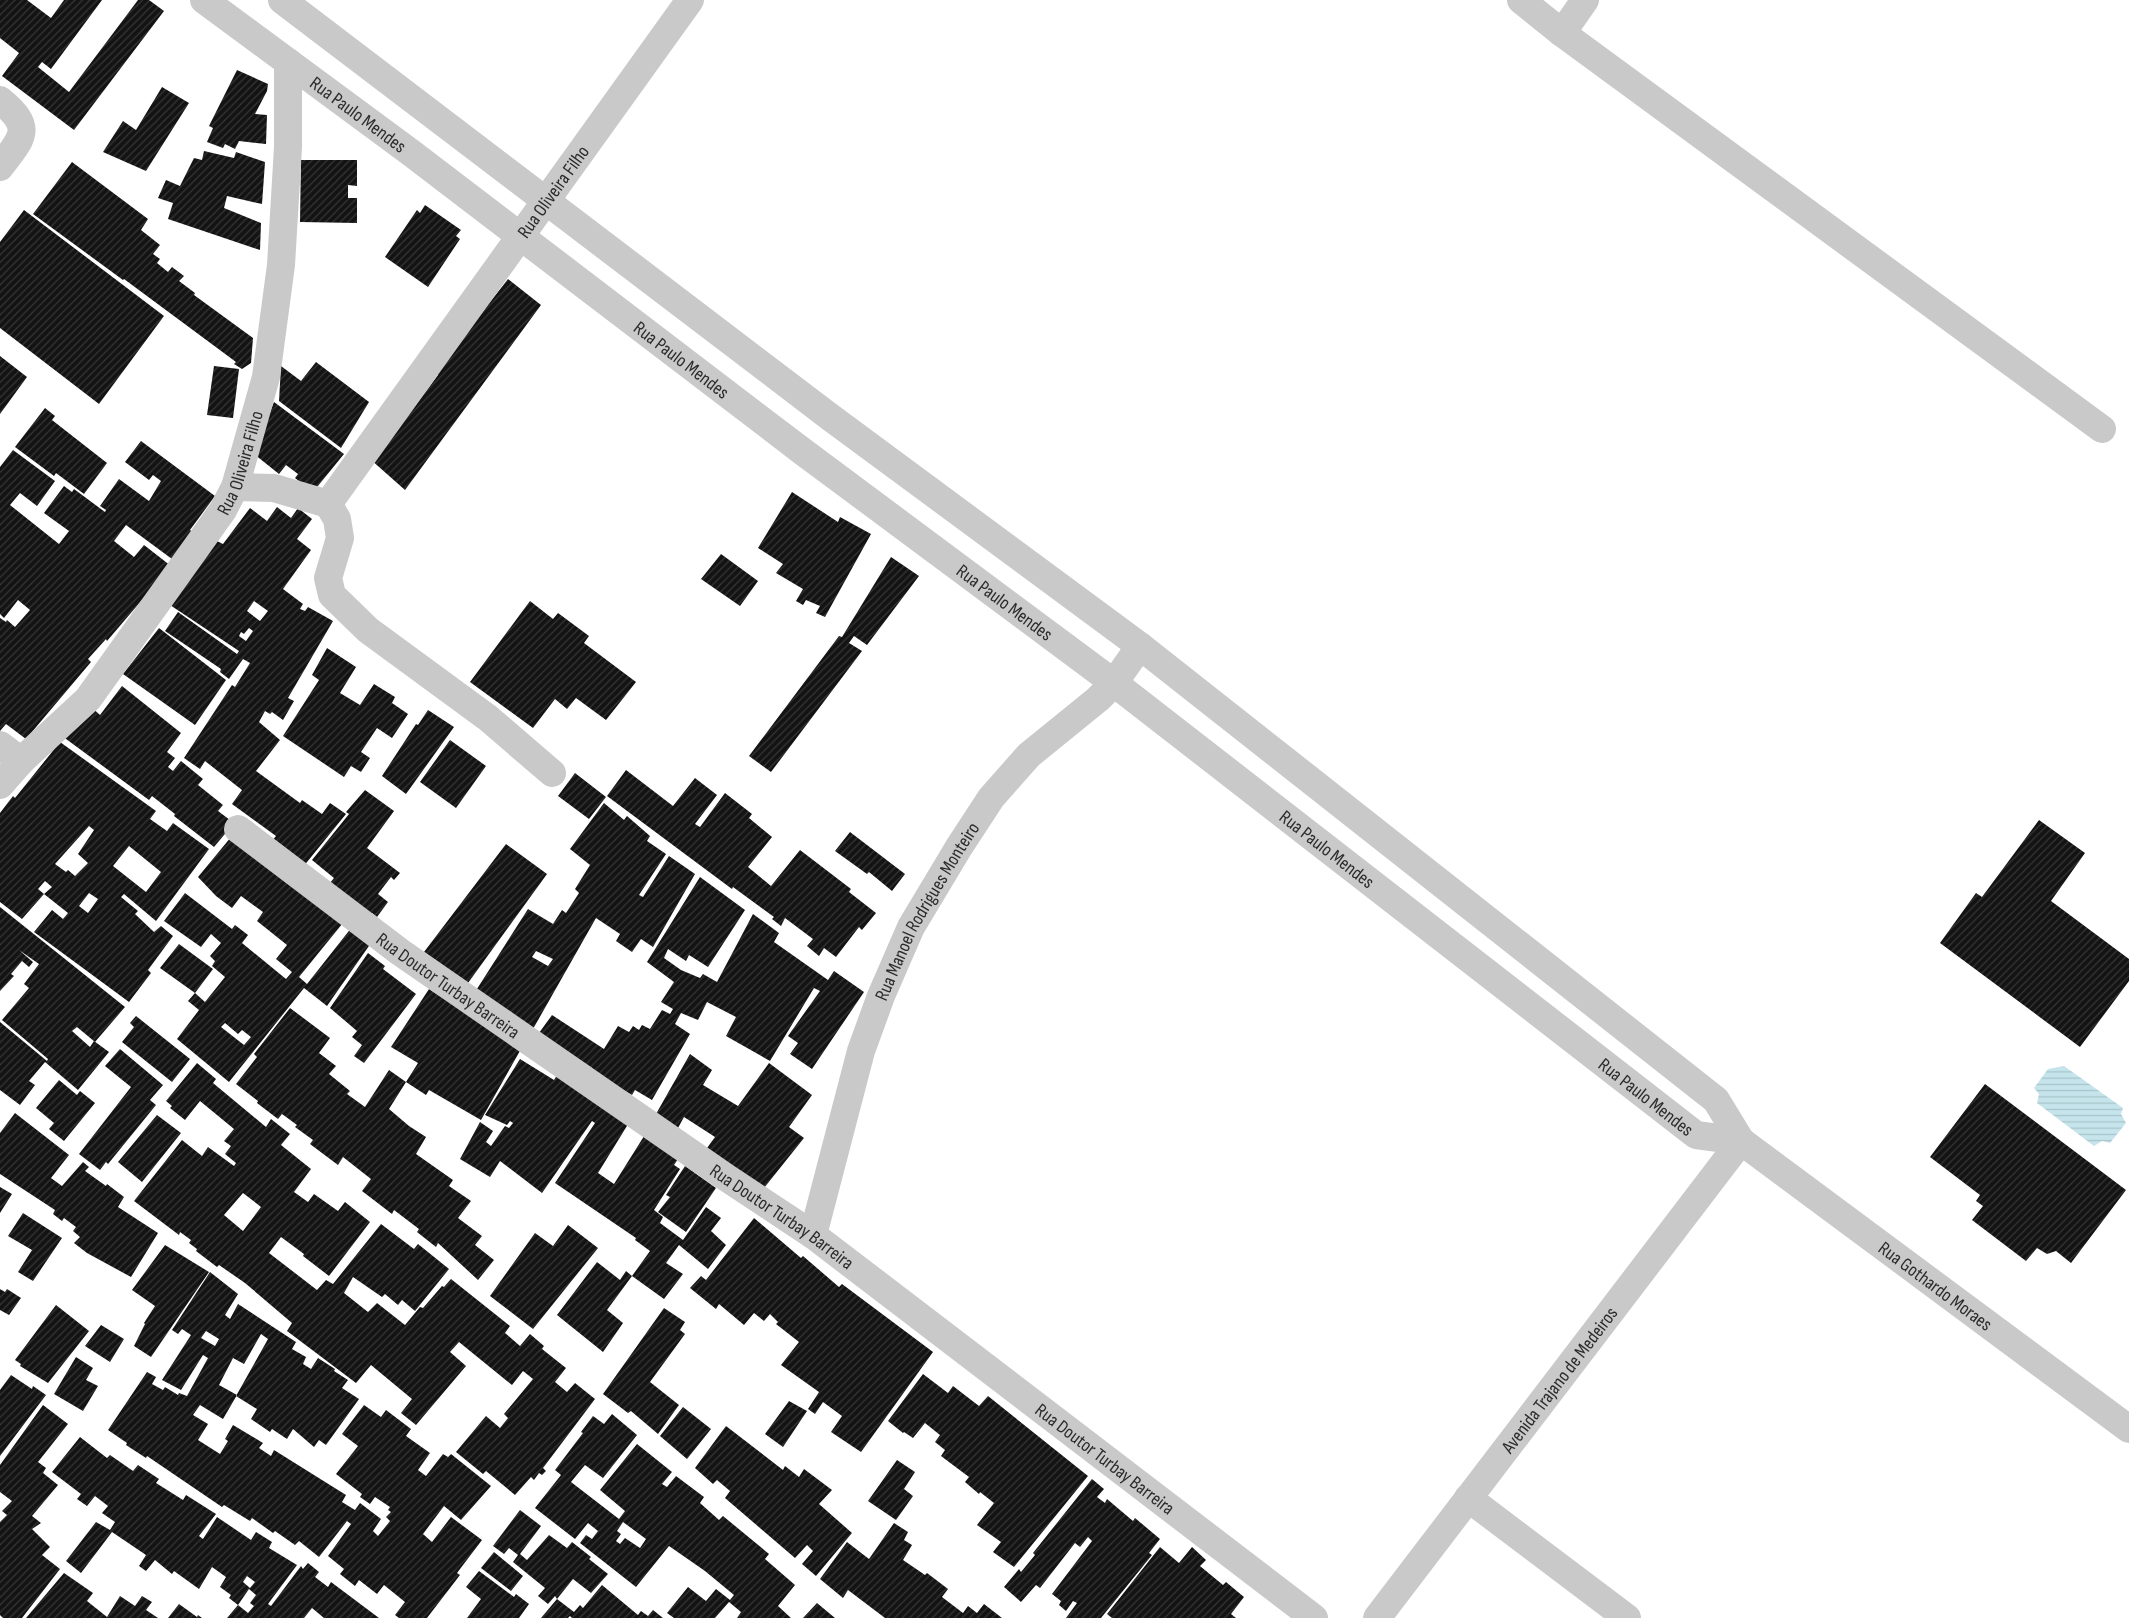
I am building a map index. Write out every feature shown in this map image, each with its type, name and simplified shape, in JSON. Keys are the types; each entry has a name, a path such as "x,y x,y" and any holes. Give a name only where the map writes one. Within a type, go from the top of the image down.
{"street":[{"name":"Rua Paulo Mendes","path":"204,0 410,152 802,451 1114,683 1696,1135 1741,1141"},
{"name":"Rua Paulo Mendes","path":"282,0 830,417 1140,646 1716,1100 1741,1141"},
{"name":"Rua Oliveira Filho","path":"328,504 690,0"},
{"path":"1521,0 1562,33 2102,429"},
{"path":"1562,33 1585,0"},
{"name":"Rua Oliveira Filho","path":"0,785 10,753 88,698 218,517 235,487 266,376 281,265 288,146 288,62"},
{"path":"0,100 14,112 22,127 20,141 0,167"},
{"path":"410,152 434,116"},
{"path":"802,451 830,417"},
{"path":"235,487 274,488 328,504 338,519 340,538 328,578 332,595 368,630 488,718 552,773"},
{"name":"Rua Manoel Rodrigues Monteiro","path":"813,1235 861,1051 881,996 911,927 991,798 1029,755 1098,699 1114,683 1140,646"},
{"name":"Rua Doutor Turbay Barreira","path":"238,829 400,952 727,1178 813,1235 1314,1618"},
{"name":"Rua Gothardo Moraes","path":"1741,1141 2129,1429"},
{"name":"Avenida Trajano de Medeiros","path":"1377,1618 1741,1141"},
{"path":"1468,1498 1627,1618"}],"water":[{"path":"2064,1066 2123,1108 2121,1114 2126,1123 2110,1143 2102,1141 2094,1146 2037,1103 2039,1094 2034,1088 2048,1069"}],"building":[{"path":"0,0 27,0 51,18 64,0 102,0 51,69 42,62 38,67 69,92 138,0 149,0 164,11 74,130 2,76 19,53 0,38"},
{"path":"237,70 268,84 267,91 255,114 267,115 266,144 239,141 235,149 225,144 223,148 207,142 213,128 209,126"},
{"path":"162,87 189,103 146,171 103,152 123,121 136,130"},
{"path":"204,151 234,158 236,152 265,162 262,204 227,196 224,208 261,223 260,250 168,219 173,203 158,198 166,180 180,186 194,158 202,160"},
{"path":"301,160 357,160 357,186 348,185 348,198 357,198 357,223 300,222"},
{"path":"72,162 148,219 141,230 160,245 153,254 160,259 157,263 168,272 172,267 184,276 179,281 195,293 194,295 253,338 251,363 242,369 234,364 236,362 33,214"},
{"path":"425,205 461,230 456,236 460,239 428,287 385,257 417,210 420,213"},
{"path":"24,210 164,316 99,404 0,328 0,242"},
{"path":"508,279 541,305 405,490 370,459 409,408 412,410 438,375 435,373"},
{"path":"0,356 27,377 0,414"},
{"path":"316,362 369,402 341,448 279,401 281,366 301,381"},
{"path":"214,366 239,369 233,418 207,415"},
{"path":"274,402 344,454 313,492 295,478 298,474 286,465 279,474 254,454"},
{"path":"45,408 55,416 52,420 107,463 84,494 56,473 54,476 15,447"},
{"path":"141,441 215,496 190,530 196,534 176,562 126,525 114,541 134,557 144,545 171,566 107,641 106,639 88,659 91,662 26,739 6,724 0,731 0,618 6,622 7,620 15,627 30,610 18,600 4,618 0,614 0,467 13,450 55,481 37,506 20,493 10,505 59,544 69,531 44,513 64,486 72,492 74,489 105,512 106,510 100,506 119,479 149,501 161,481 153,475 149,480 125,462"},
{"path":"792,492 838,522 840,517 871,534 825,617 816,613 820,606 806,600 803,605 796,601 803,589 776,573 783,564 758,548"},
{"path":"277,507 291,518 298,508 312,519 297,539 311,550 283,589 303,604 300,609 305,611 308,607 333,621 288,698 294,701 283,720 272,712 270,714 265,711 259,722 280,740 256,771 300,803 302,800 322,814 330,803 346,814 303,867 272,841 276,836 232,804 242,790 205,761 200,769 184,758 232,685 235,687 250,663 243,659 229,679 220,672 221,669 165,631 178,612 237,654 239,651 170,605 217,541 223,544 250,508 267,521","holes":["254,601 268,611 260,621 247,611","249,628 253,631 246,641 239,636 241,632 244,634"]},
{"path":"721,554 758,581 740,606 701,579"},
{"path":"891,557 919,576 867,645 854,636 849,643 862,651 771,772 749,756 839,636 842,637"},
{"path":"530,601 553,619 558,613 589,636 584,643 636,682 606,720 576,698 567,709 555,699 533,728 470,682"},
{"path":"159,628 226,680 195,725 123,674"},
{"path":"327,648 356,667 340,693 360,705 374,684 395,697 392,703 408,714 392,738 377,728 361,752 370,758 361,772 351,766 344,777 283,736 319,680 312,675"},
{"path":"122,686 181,733 167,752 175,758 168,767 173,771 181,761 203,779 198,785 223,805 218,811 234,823 214,847 152,796 149,800 62,736 88,704 100,715"},
{"path":"428,710 454,727 406,794 382,776 416,724 418,725"},
{"path":"450,740 486,766 456,808 420,782"},
{"path":"60,742 156,811 150,819 167,831 173,823 209,849 156,921 124,894 121,897 138,911 135,914 154,932 161,926 173,936 148,970 151,973 129,1002 34,932 52,910 63,919 68,913 44,894 22,919 0,902 0,813 13,796 15,798","holes":["89,826 94,830 78,854 88,863 75,876 68,870 66,872 55,864","129,846 161,872 146,892 113,866","45,881 52,887 44,894 38,889","89,893 98,899 88,913 79,906"]},
{"path":"626,770 673,806 695,778 717,795 695,824 700,827 725,793 752,814 749,818 772,837 748,867 771,886 800,850 851,889 849,892 876,913 862,930 859,927 836,957 824,948 819,956 807,946 813,939 785,918 781,926 772,919 774,917 733,887 732,889 607,796"},
{"path":"575,773 606,797 589,819 558,796"},
{"path":"365,790 394,811 367,848 400,873 394,880 391,877 378,894 388,902 377,917 372,913 366,919 326,888 334,878 312,860 349,814 346,812"},
{"path":"604,803 624,820 627,816 650,836 647,841 666,854 639,895 643,897 669,856 695,874 653,947 641,939 632,952 616,941 620,934 596,918 533,1029 475,992 528,909 553,924 562,910 566,913 579,893 575,889 590,865 570,849","holes":["536,951 553,959 548,966 532,957"]},
{"path":"2039,820 2085,853 2051,901 2129,959 2129,981 2080,1047 1940,943 1976,893 1982,897"},
{"path":"236,831 347,918 299,977 307,984 352,927 371,943 327,1006 304,988 229,1082 177,1039 199,1010 188,1001 195,993 205,1002 225,977 212,966 215,961 210,956 221,943 211,934 201,947 164,921 185,893 232,929 235,925 248,935 242,943 286,979 292,972 276,959 287,945 257,921 263,912 241,896 232,908 216,896 198,877","holes":["225,1023 238,1034 242,1030 251,1037 244,1045 221,1027"]},
{"path":"850,832 905,874 892,891 869,872 867,874 835,851"},
{"path":"506,844 547,874 468,983 424,952"},
{"path":"700,877 745,910 708,967 689,955 686,961 668,949 664,958 681,970 700,978 703,974 717,982 753,914 779,933 774,942 828,980 834,971 864,992 812,1069 790,1054 798,1043 788,1036 820,991 814,988 770,1061 726,1036 736,1017 707,1002 698,1020 681,1013 675,1024 690,1034 652,1100 635,1090 632,1095 590,1071 592,1068 539,1033 552,1015 604,1049 618,1026 629,1032 633,1026 639,1030 642,1025 650,1029 662,1010 670,1014 673,1009 661,1002 674,982 647,962"},
{"path":"0,907 125,1007 95,1042 109,1052 78,1090 45,1062 29,1081 35,1085 20,1105 0,1090 0,1022 47,1061 48,1059 2,1020 29,988 24,984 39,964 19,950 33,962 29,967 22,961 11,974 14,976 0,991","holes":["77,1027 94,1041 90,1047 72,1031"]},
{"path":"179,944 213,969 195,993 160,968"},
{"path":"368,953 385,966 383,969 416,994 364,1063 354,1056 362,1045 352,1037 357,1031 330,1008"},
{"path":"429,989 521,1049 481,1120 429,1090 426,1095 406,1082 418,1063 391,1047"},
{"path":"290,1008 330,1038 319,1053 336,1066 329,1074 350,1091 347,1094 365,1107 389,1070 406,1082 389,1109 426,1137 416,1154 453,1180 449,1186 471,1201 458,1218 482,1236 475,1245 494,1260 478,1280 438,1243 436,1247 417,1232 419,1229 394,1210 392,1214 362,1191 371,1179 343,1157 338,1165 310,1144 313,1140 295,1127 297,1125 282,1114 278,1119 236,1084 257,1057 254,1054"},
{"path":"136,1016 190,1059 172,1082 122,1042 134,1027 130,1023"},
{"path":"120,1049 163,1085 150,1100 156,1105 108,1164 106,1162 100,1170 79,1154 131,1087 105,1066"},
{"path":"690,1054 712,1070 703,1085 738,1106 769,1063 812,1095 789,1127 804,1138 760,1193 707,1148 715,1137 684,1117 678,1128 656,1114"},
{"path":"520,1059 554,1080 559,1072 630,1121 598,1173 614,1184 646,1133 680,1156 674,1165 680,1169 654,1210 663,1217 660,1223 683,1240 706,1207 721,1218 711,1231 726,1245 708,1269 679,1245 666,1263 683,1274 664,1299 632,1276 650,1251 635,1240 636,1238 555,1183 595,1123 592,1121 542,1193 500,1161 490,1177 460,1159 480,1122 493,1131 486,1142 491,1146 505,1126 509,1128 513,1123 510,1121 507,1125 485,1115"},
{"path":"197,1063 216,1079 213,1083 266,1127 271,1119 290,1134 281,1145 311,1169 294,1192 308,1202 314,1194 338,1211 345,1202 370,1222 329,1276 281,1237 269,1253 317,1290 326,1280 333,1284 381,1224 414,1249 418,1244 449,1269 415,1311 402,1300 398,1305 385,1294 382,1297 353,1277 344,1293 368,1312 377,1303 405,1325 420,1307 423,1308 442,1286 444,1287 451,1279 510,1326 505,1333 520,1346 530,1334 544,1346 542,1349 566,1368 555,1382 567,1392 575,1383 595,1399 543,1468 546,1471 542,1475 539,1473 534,1480 531,1477 515,1495 486,1471 483,1474 456,1452 486,1416 500,1428 508,1418 504,1414 533,1379 523,1371 512,1385 459,1342 450,1352 466,1366 416,1425 401,1413 412,1399 371,1365 356,1383 287,1331 292,1323 245,1283 219,1265 217,1267 196,1251 197,1249 189,1243 191,1240 180,1232 179,1235 134,1201 182,1140 202,1156 208,1147 234,1166 236,1163 225,1154 231,1146 224,1141 234,1129 200,1101 185,1120 170,1108 172,1106 166,1101","holes":["243,1193 261,1207 243,1231 224,1215"]},
{"path":"59,1080 77,1095 80,1091 95,1103 64,1141 49,1129 54,1123 36,1108"},
{"path":"1985,1084 2126,1190 2071,1263 2056,1251 2047,1254 2037,1248 2026,1261 1972,1220 1983,1206 1976,1201 1980,1195 1930,1157"},
{"path":"15,1113 69,1155 51,1178 62,1186 83,1162 89,1167 85,1171 124,1197 118,1207 158,1233 131,1277 87,1253 74,1243 80,1237 73,1231 76,1227 64,1218 62,1221 53,1214 55,1210 0,1174 0,1133"},
{"path":"157,1115 181,1133 142,1182 118,1162"},
{"path":"685,1166 716,1188 686,1232 658,1212 670,1197 666,1195"},
{"path":"0,1187 12,1194 0,1213"},
{"path":"23,1213 62,1238 33,1281 18,1272 32,1250 8,1236"},
{"path":"754,1218 839,1287 842,1284 933,1352 861,1452 831,1432 842,1416 823,1402 815,1414 808,1409 819,1392 781,1365 799,1342 776,1324 778,1322 770,1314 764,1321 754,1313 744,1325 719,1304 716,1309 690,1288 701,1276 706,1280"},
{"path":"568,1225 598,1248 533,1329 490,1296 535,1233 553,1246"},
{"path":"165,1245 209,1272 151,1357 134,1346 144,1323 155,1306 132,1290"},
{"path":"597,1262 620,1280 626,1271 632,1276 607,1310 623,1323 603,1352 557,1315"},
{"path":"210,1272 238,1294 225,1315 230,1319 238,1304 296,1342 292,1349 306,1357 303,1364 311,1369 318,1358 348,1380 342,1388 359,1399 326,1445 319,1440 314,1447 293,1429 287,1439 272,1429 270,1432 251,1419 257,1409 236,1396 223,1419 200,1405 193,1415 208,1424 198,1440 220,1454 228,1441 225,1439 233,1425 263,1443 259,1448 271,1456 274,1450 346,1495 342,1502 355,1510 360,1503 381,1519 373,1531 378,1536 390,1521 386,1517 391,1512 388,1510 390,1507 375,1497 370,1504 360,1497 362,1494 336,1474 358,1446 342,1434 364,1405 381,1417 386,1410 411,1429 406,1436 430,1453 418,1470 426,1476 443,1454 448,1457 451,1454 491,1486 461,1520 444,1506 423,1534 432,1542 451,1517 482,1540 457,1573 460,1575 427,1618 399,1618 395,1615 405,1602 384,1585 377,1594 359,1580 355,1586 340,1574 344,1569 328,1556 351,1524 347,1521 319,1557 299,1541 295,1545 275,1531 273,1533 252,1518 250,1521 224,1505 222,1507 147,1456 146,1458 126,1445 127,1443 108,1430 147,1372 156,1377 152,1384 163,1390 165,1387 178,1395 179,1393 187,1396 208,1358 203,1355 181,1390 162,1380 191,1335 182,1329 178,1334 172,1330","holes":["206,1331 219,1339 215,1346 201,1338","261,1334 268,1339 237,1395 219,1385 233,1358 244,1364"]},
{"path":"0,1289 5,1292 7,1289 21,1298 9,1315 0,1310"},
{"path":"56,1305 89,1331 48,1383 20,1366 21,1364 15,1360"},
{"path":"664,1308 685,1322 680,1330 685,1334 650,1382 679,1405 658,1434 631,1411 628,1413 603,1394"},
{"path":"101,1325 124,1339 110,1362 85,1346"},
{"path":"76,1357 93,1368 86,1380 98,1386 83,1411 54,1394"},
{"path":"923,1374 948,1393 953,1386 979,1406 988,1396 1088,1476 1014,1567 993,1552 1001,1542 977,1525 994,1503 980,1492 979,1494 965,1482 969,1477 941,1456 945,1450 935,1442 940,1435 925,1423 913,1438 888,1421"},
{"path":"11,1375 32,1389 33,1386 46,1395 0,1456 0,1390"},
{"path":"789,1401 807,1411 783,1447 765,1434"},
{"path":"43,1405 68,1424 38,1462 46,1468 43,1473 58,1485 32,1516 41,1523 32,1529 50,1547 42,1555 60,1569 22,1618 3,1618 0,1615 0,1522 7,1515 2,1511 12,1501 0,1492 0,1465"},
{"path":"683,1407 711,1429 687,1459 660,1436"},
{"path":"612,1414 637,1435 603,1478 585,1465 571,1482 619,1519 625,1511 600,1490 637,1444 672,1472 662,1484 667,1487 676,1476 704,1497 700,1503 719,1520 723,1516 769,1554 765,1559 795,1585 778,1606 791,1618 737,1618 741,1612 729,1602 715,1618 674,1618 667,1613 688,1587 706,1601 716,1589 730,1600 734,1595 705,1571 669,1546 636,1587 580,1543 586,1535 592,1539 598,1531 588,1523 575,1539 535,1508 561,1475 555,1470 583,1433 581,1432 593,1416 604,1424","holes":["623,1522 646,1539 640,1548 625,1538 620,1544 616,1541 621,1534 617,1531"]},
{"path":"726,1426 783,1470 785,1466 799,1477 804,1469 832,1490 819,1504 852,1533 816,1576 802,1564 813,1551 807,1545 795,1558 725,1498 730,1491 717,1480 713,1484 695,1468"},
{"path":"80,1437 107,1458 110,1455 133,1471 138,1465 159,1479 156,1483 183,1500 186,1495 216,1514 199,1536 203,1539 217,1517 251,1540 256,1532 272,1542 269,1548 297,1565 268,1604 271,1606 301,1566 303,1569 308,1563 319,1572 315,1577 328,1587 331,1582 379,1618 324,1618 312,1608 304,1618 227,1618 238,1605 229,1598 231,1595 220,1587 226,1577 212,1567 199,1589 174,1571 172,1574 155,1560 146,1571 139,1566 146,1555 112,1532 81,1573 66,1561 96,1522 110,1530 115,1522 102,1513 108,1506 95,1496 87,1506 77,1499 81,1494 52,1472","holes":["247,1576 255,1582 250,1588 243,1582","249,1589 256,1595 250,1603 254,1606 248,1613 238,1605"]},
{"path":"897,1460 915,1472 904,1489 913,1496 896,1520 868,1501"},
{"path":"1092,1479 1104,1489 1097,1497 1105,1503 1107,1499 1133,1521 1135,1518 1160,1539 1149,1553 1152,1555 1101,1618 1066,1618 1077,1603 1073,1601 1066,1611 1059,1605 1061,1601 1052,1594 1092,1541 1088,1537 1080,1547 1075,1543 1040,1588 1036,1585 1021,1602 1004,1587 1019,1569 1021,1572 1035,1555 1033,1553"},
{"path":"520,1510 541,1526 520,1554 527,1560 549,1535 567,1548 572,1542 608,1574 591,1593 573,1579 557,1599 555,1596 548,1604 538,1596 545,1588 513,1562 518,1555 509,1548 504,1554 493,1546"},
{"path":"894,1523 908,1532 904,1540 912,1545 903,1560 925,1575 927,1573 948,1589 942,1597 963,1613 968,1606 977,1613 984,1604 1002,1618 885,1618 848,1590 843,1598 820,1579 847,1542 869,1559"},
{"path":"1160,1547 1179,1563 1192,1547 1206,1560 1200,1566 1223,1585 1226,1582 1244,1597 1231,1614 1236,1618 1112,1618 1107,1614"},
{"path":"494,1552 523,1576 511,1591 481,1568"},
{"path":"479,1571 514,1597 516,1594 529,1604 519,1618 467,1618 481,1599 466,1587"},
{"path":"64,1573 93,1593 87,1601 107,1617 120,1596 135,1606 142,1596 152,1602 146,1610 158,1618 26,1618"},
{"path":"602,1585 638,1615 641,1611 648,1616 653,1610 663,1618 572,1618 570,1616 568,1618 541,1618 557,1599 574,1612 580,1605 583,1608"},
{"path":"817,1603 835,1618 803,1618"},
{"path":"179,1604 197,1617 198,1615 202,1618 168,1618"}]}
